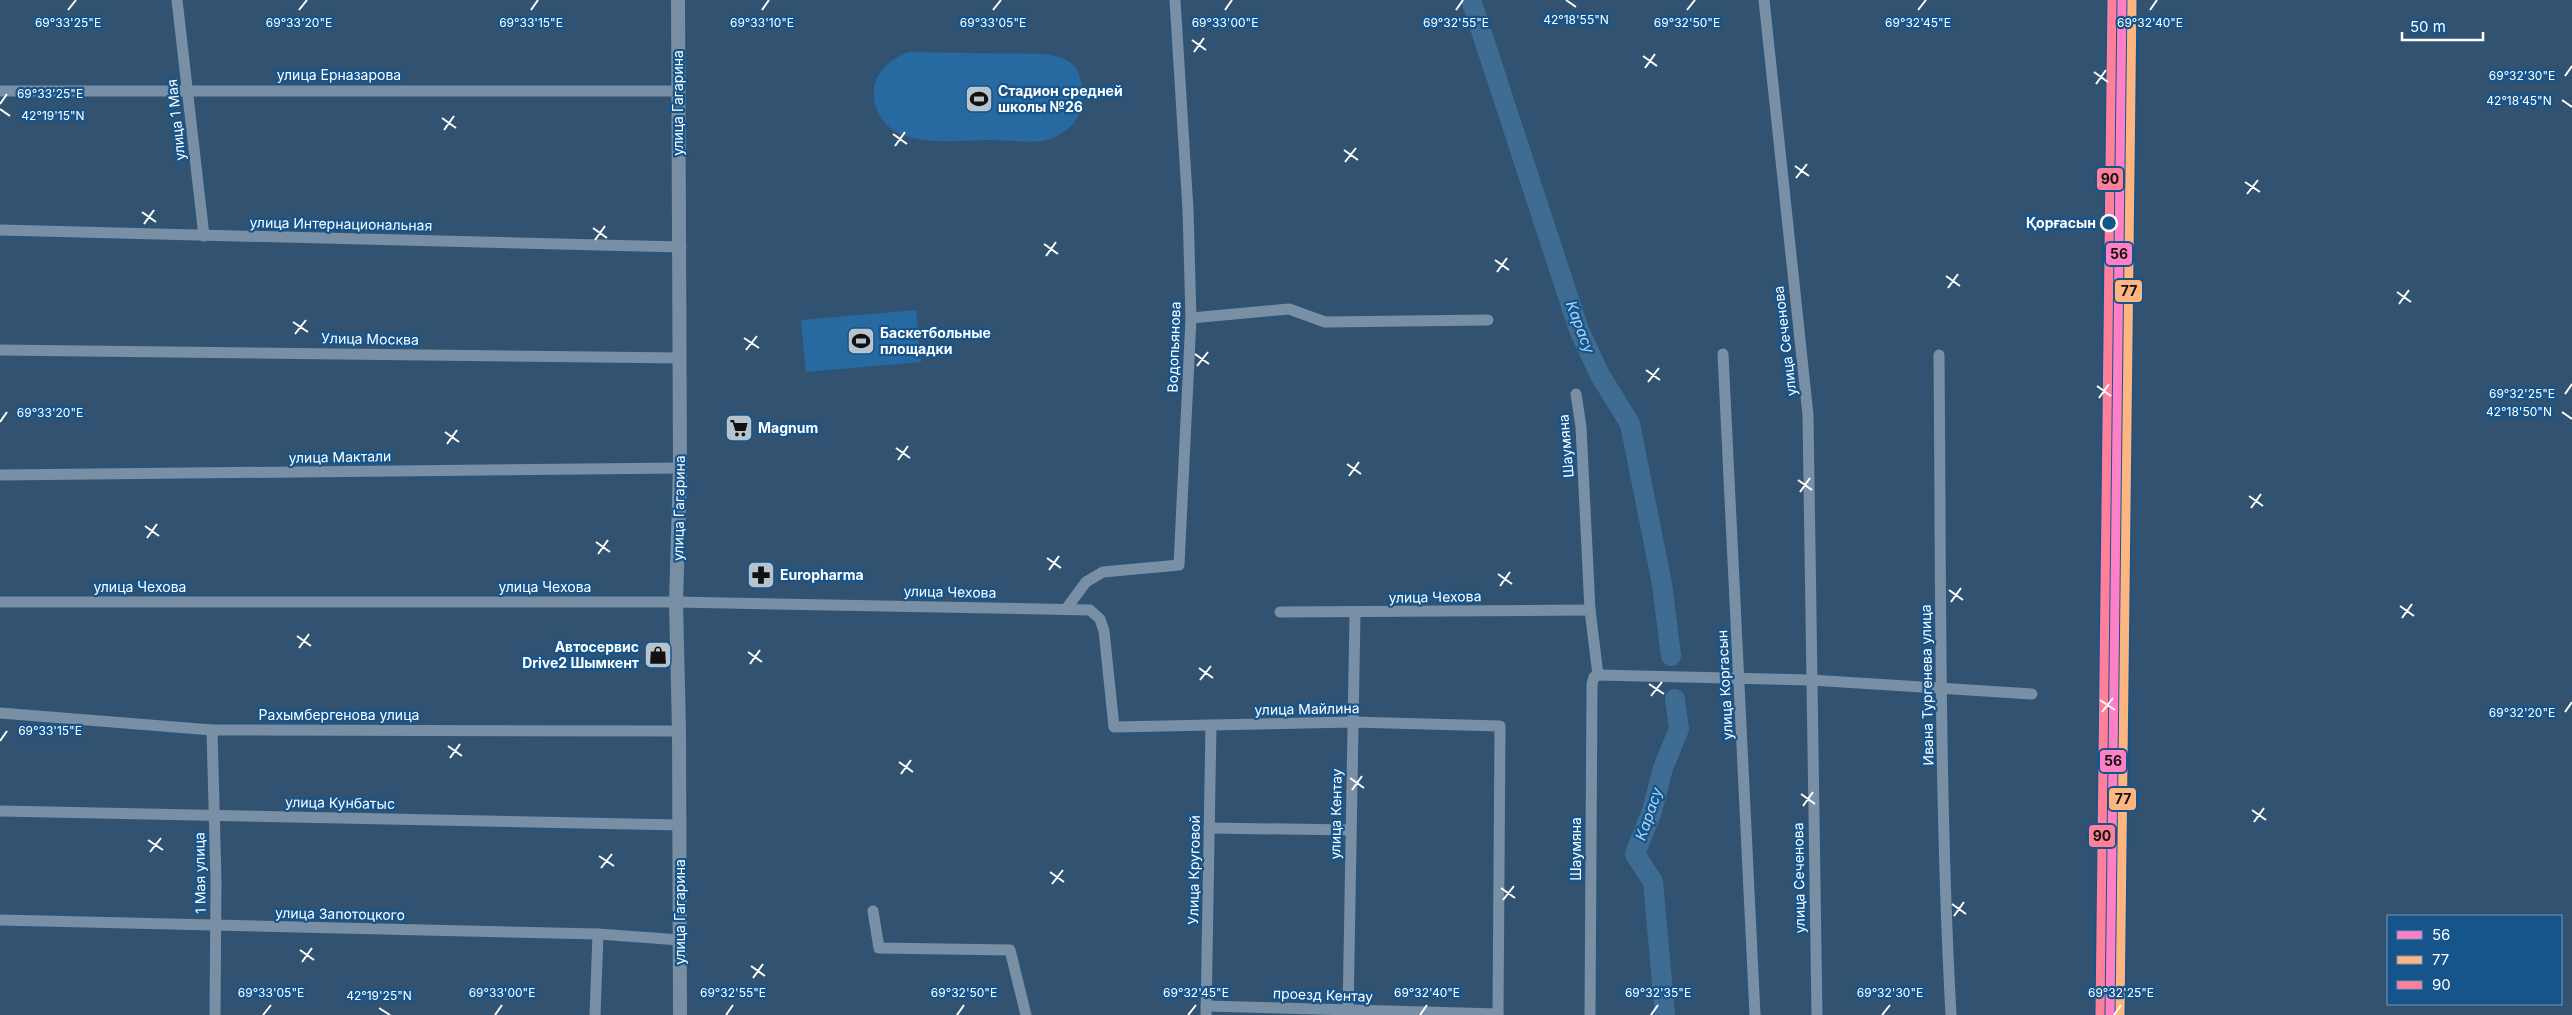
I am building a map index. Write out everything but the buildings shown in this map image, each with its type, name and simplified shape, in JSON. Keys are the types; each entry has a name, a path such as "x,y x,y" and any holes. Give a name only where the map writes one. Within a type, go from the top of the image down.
{"main road":[{"name":"улица Гагарина","path":"678,0 680,468 676,602 680,825 680,1015"}],"street":[{"name":"улица 1 Мая","path":"177,0 204,236"},
{"name":"Водопьянова","path":"1066,609 1086,582 1103,572 1179,565 1191,318 1188,210 1175,0"},
{"name":"улица Сеченова","path":"1764,0 1808,415 1810,680 1817,1015"},
{"name":"улица Ерназарова","path":"0,91 678,91"},
{"name":"улица Интернациональная","path":"0,230 680,247"},
{"path":"1191,318 1289,309 1325,322 1488,320"},
{"name":"Улица Москва","path":"0,350 680,358"},
{"name":"улица Коргасын","path":"1723,354 1755,1015"},
{"name":"Ивана Тургенева улица","path":"1940,355 1946,939 1951,1015"},
{"name":"Шаумяна","path":"1576,394 1581,427 1595,679 1590,1015"},
{"name":"улица Мактали","path":"0,475 680,468"},
{"name":"улица Чехова","path":"0,602 676,602 1090,610 1100,620 1104,631 1114,727"},
{"name":"улица Чехова","path":"1280,612 1590,610"},
{"name":"улица Кентау","path":"1348,1013 1352,722 1356,612"},
{"path":"1595,679 1740,677 2032,694"},
{"name":"Рахымбергенова улица","path":"0,713 212,730 679,731"},
{"name":"улица Майлина","path":"1114,727 1352,722 1500,726 1498,1014"},
{"name":"Улица Круговой","path":"1206,1010 1210,725"},
{"name":"1 Мая улица","path":"212,730 216,926 215,1015"},
{"name":"улица Кунбатыс","path":"0,811 680,825"},
{"path":"1209,828 1351,830"},
{"path":"874,911 880,948 1010,950 1026,1015"},
{"name":"улица Запотоцкого","path":"0,920 598,934 680,940"},
{"path":"596,1015 598,934"},
{"name":"проезд Кентау","path":"1206,1010 1498,1014"}],"shaded area":[{"name":"Стадион средней школы №26","path":"908,52 1043,54 1060,57 1071,63 1080,75 1083,96 1080,112 1072,125 1066,130 1050,139 1044,140 1029,142 990,140 944,141 913,138 899,133 887,125 876,108 874,95 878,75 896,58"},
{"name":"Баскетбольные площадки","path":"916,310 921,362 806,372 801,320"}],"waterway":[{"name":"Карасу","path":"1471,0 1579,330 1600,375 1630,424 1662,584 1671,656"},
{"name":"Карасу","path":"1665,1015 1653,882 1635,854 1652,811 1663,768 1679,729 1675,699"}],"transit line":[{"name":"90","path":"2100,1015 2112,0"},
{"name":"56","path":"2110,1015 2122,0"},
{"name":"77","path":"2120,1015 2132,0"}],"place":[{"name":"Стадион средней школы №26","path":"979,99"},
{"name":"Қорғасын","path":"2109,223"},
{"name":"Баскетбольные площадки","path":"861,341"},
{"name":"Magnum","path":"739,428"},
{"name":"Europharma","path":"761,575"},
{"name":"Автосервис Drive2 Шымкент","path":"658,655"}]}
